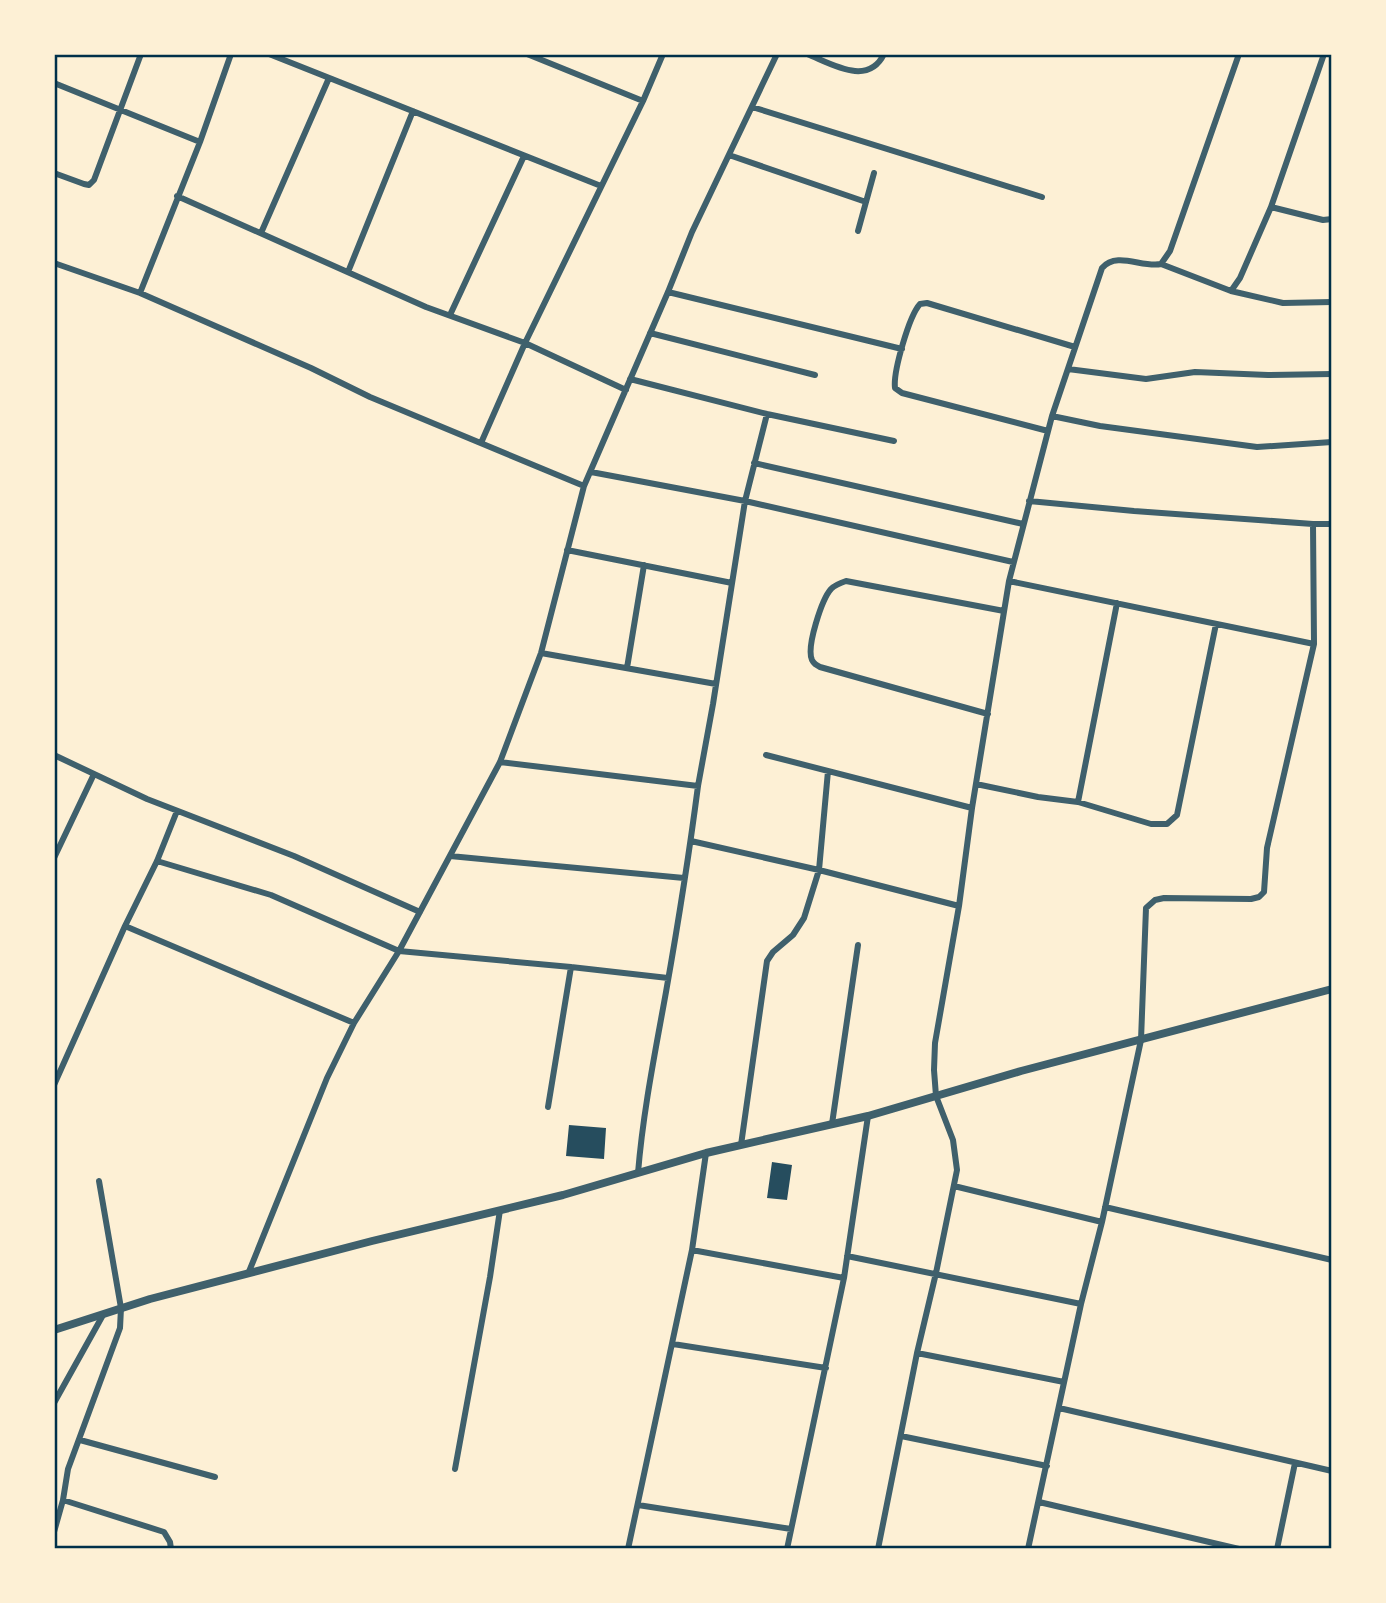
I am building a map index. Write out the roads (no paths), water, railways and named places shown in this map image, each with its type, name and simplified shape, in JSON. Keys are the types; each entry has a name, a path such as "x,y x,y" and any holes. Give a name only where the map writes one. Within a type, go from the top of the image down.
{"street":[{"path":"54,173 84,184 94,180 141,54"},
{"path":"140,293 200,142 231,54"},
{"path":"270,54 601,186"},
{"path":"527,54 642,102"},
{"path":"481,443 525,343 663,54"},
{"path":"248,1274 327,1078 354,1023 399,951 500,762 541,653 584,486 692,232 777,54"},
{"path":"807,54 859,72 875,67 884,54"},
{"path":"1161,264 1170,251 1239,54"},
{"path":"1231,291 1240,278 1271,207 1324,54"},
{"path":"261,233 329,78"},
{"path":"54,83 200,142"},
{"path":"752,107 1042,197"},
{"path":"348,272 413,111"},
{"path":"729,155 866,202"},
{"path":"450,315 524,156"},
{"path":"858,231 874,173"},
{"path":"177,196 426,307 525,343 626,390"},
{"path":"1271,207 1322,220 1332,219"},
{"path":"878,1549 957,1170 953,1140 936,1096 935,1043 1009,581 1052,416 1102,268 1107,262 1115,260 1153,266 1161,264 1231,291 1283,303 1332,302"},
{"path":"54,263 140,293 311,368 370,397 584,486"},
{"path":"668,292 902,349"},
{"path":"1048,431 902,394 895,388 894,379 902,349 915,309 920,304 927,303 1075,347"},
{"path":"650,333 814,375"},
{"path":"1068,369 1146,379 1195,372 1332,374"},
{"path":"630,379 767,414 894,441"},
{"path":"638,1173 642,1127 745,501 767,414"},
{"path":"1052,416 1100,426 1256,447 1332,442"},
{"path":"754,463 1023,524"},
{"path":"591,472 745,501 1013,562"},
{"path":"1029,501 1332,524"},
{"path":"1028,1549 1141,1040 1146,908 1155,900 1164,898 1251,899 1264,892 1267,848 1314,644 1313,524"},
{"path":"567,550 732,583"},
{"path":"627,668 643,565"},
{"path":"988,714 820,667 811,657 811,644 830,590 846,581 1004,611"},
{"path":"1009,581 1314,644"},
{"path":"1078,802 1117,603"},
{"path":"976,784 1078,802 1151,824 1167,824 1177,816 1216,624"},
{"path":"541,653 716,684"},
{"path":"54,755 147,799 294,856 420,912"},
{"path":"766,755 972,807"},
{"path":"500,762 698,786"},
{"path":"741,1145 767,961 773,952 793,935 804,918 819,870 828,771"},
{"path":"54,858 94,774"},
{"path":"54,1084 157,861 177,811"},
{"path":"691,841 959,906"},
{"path":"450,856 684,878"},
{"path":"157,861 271,895 399,951 668,978"},
{"path":"125,926 354,1023"},
{"path":"832,1124 858,945"},
{"path":"548,1107 571,967"},
{"path":"54,1330 150,1299 563,1195 706,1153 868,1116 1332,989"},
{"path":"787,1549 844,1278 868,1116"},
{"path":"628,1549 692,1250 706,1153"},
{"path":"54,1532 68,1469 120,1328 121,1308 99,1181"},
{"path":"954,1186 1102,1222"},
{"path":"1105,1207 1332,1260"},
{"path":"455,1469 500,1210"},
{"path":"692,1250 844,1278"},
{"path":"847,1256 1081,1304"},
{"path":"54,1403 103,1315"},
{"path":"673,1344 826,1368"},
{"path":"917,1353 1064,1382"},
{"path":"1059,1408 1332,1471"},
{"path":"901,1436 1046,1466"},
{"path":"80,1440 215,1477"},
{"path":"1278,1549 1295,1463"},
{"path":"63,1500 164,1532 171,1549"},
{"path":"1039,1502 1239,1549"},
{"path":"638,1505 791,1529"}]}
